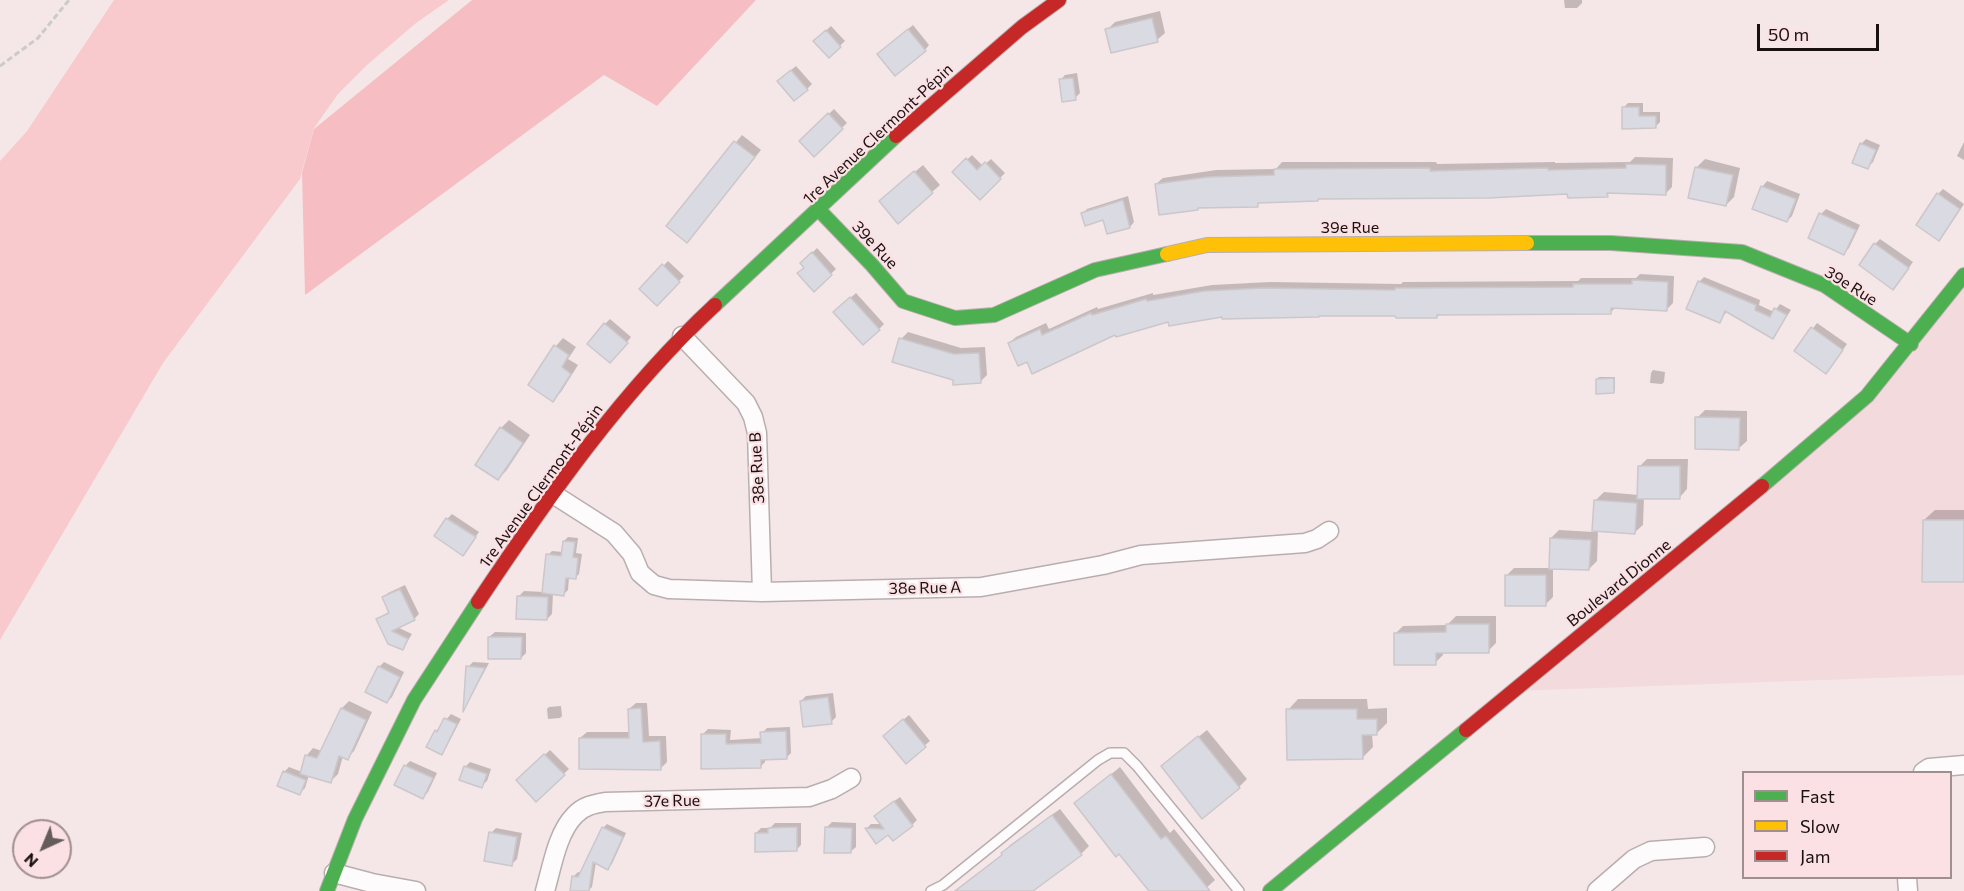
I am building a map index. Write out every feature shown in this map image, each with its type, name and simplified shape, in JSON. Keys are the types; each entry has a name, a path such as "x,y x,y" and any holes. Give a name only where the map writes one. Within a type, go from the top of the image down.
{"street":[{"name":"1re Avenue Clermont-Pépin","path":"327,891 360,809 414,700 498,572 601,427 682,336 894,138 1022,27 1059,0"},
{"name":"39e Rue","path":"819,210 873,265 903,301 955,318 994,315 1095,270 1207,245 1611,243 1742,252 1824,285 1911,344"},
{"name":"Boulevard Dionne","path":"1270,891 1737,508 1867,396 1911,344 1964,275"},
{"name":"38e Rue B","path":"682,336 746,403 753,417 757,433 762,592"},
{"name":"38e Rue A","path":"554,494 614,533 632,554 640,573 654,585 669,589 762,592 981,587 1104,565 1142,555 1305,543 1329,531"},
{"path":"1924,771 1929,768 1964,765"},
{"name":"37e Rue","path":"545,891 564,831 575,815 589,805 605,802 809,797 832,789 851,778"},
{"path":"1597,891 1634,859 1651,851 1706,847"},
{"path":"334,873 416,891"}],"lane":[{"path":"931,891 943,885 1098,759 1110,753 1124,753 1137,766 1239,891"}],"path":[{"path":"0,66 38,38 69,0"}],"shaded area":[{"path":"114,0 449,0 416,23 367,65 338,94 314,128 300,179 163,363 0,640 0,161 27,131"},
{"path":"472,0 756,0 657,106 604,75 305,295 302,173 314,129"},
{"path":"1964,275 1964,675 1513,691 1867,396"}],"building":[{"path":"1152,18 1158,42 1111,53 1105,29"},
{"path":"908,29 926,51 895,76 877,54"},
{"path":"826,30 841,47 829,58 813,41"},
{"path":"791,70 808,90 794,101 777,81"},
{"path":"1073,78 1076,100 1062,102 1059,79"},
{"path":"1622,107 1639,107 1639,116 1656,116 1656,128 1622,129"},
{"path":"828,113 843,129 814,157 799,141"},
{"path":"734,141 755,157 687,243 666,226"},
{"path":"1860,143 1876,150 1868,169 1852,163"},
{"path":"966,158 977,170 985,162 1001,179 980,200 952,172"},
{"path":"1626,164 1666,165 1666,195 1607,193 1608,197 1568,198 1567,194 1489,198 1318,199 1318,201 1258,203 1258,207 1198,208 1198,210 1159,215 1155,184 1208,177 1274,175 1274,169 1430,168 1430,171 1548,168 1548,170 1626,168"},
{"path":"1695,167 1733,175 1726,206 1688,198"},
{"path":"914,171 933,193 898,224 879,201"},
{"path":"1761,186 1796,199 1787,222 1752,209"},
{"path":"1937,193 1960,209 1939,241 1916,225"},
{"path":"1123,200 1130,228 1107,234 1103,220 1085,226 1081,213"},
{"path":"1819,213 1856,230 1844,255 1808,238"},
{"path":"1874,243 1909,268 1893,290 1859,265"},
{"path":"812,252 832,275 814,292 797,273 804,268 800,263"},
{"path":"662,264 680,282 657,306 639,289"},
{"path":"1632,280 1668,282 1667,311 1611,308 1611,314 1437,315 1437,318 1319,316 1222,319 1222,317 1169,326 1168,322 1116,337 1115,335 1032,374 1027,362 1018,366 1008,343 1040,329 1042,335 1091,313 1092,315 1146,299 1147,301 1204,291 1262,288 1395,290 1395,288 1573,287 1573,284 1632,284"},
{"path":"1698,281 1756,305 1755,310 1770,317 1774,308 1787,315 1773,339 1725,311 1720,323 1686,309"},
{"path":"850,297 880,330 863,345 833,312"},
{"path":"604,323 628,343 610,363 587,344"},
{"path":"1811,327 1843,350 1826,374 1794,351"},
{"path":"899,338 954,354 979,353 981,383 953,385 953,380 892,362"},
{"path":"554,345 569,355 562,367 571,374 553,402 528,385"},
{"path":"1614,378 1614,393 1596,394 1596,379"},
{"path":"1695,417 1740,418 1739,450 1695,449"},
{"path":"500,427 523,443 498,480 475,465"},
{"path":"1638,466 1680,466 1680,499 1637,499"},
{"path":"1594,500 1637,503 1635,534 1592,531"},
{"path":"446,518 476,537 463,556 434,536"},
{"path":"1923,520 1964,520 1964,582 1922,582"},
{"path":"1550,538 1591,540 1589,570 1549,569"},
{"path":"563,541 575,542 573,557 578,558 576,579 566,578 564,596 542,593 546,554 561,556"},
{"path":"1505,575 1546,575 1546,606 1505,606"},
{"path":"400,589 415,620 392,631 408,639 403,650 388,644 376,619 389,613 382,597"},
{"path":"517,596 548,597 547,620 516,619"},
{"path":"1446,624 1489,624 1489,653 1436,653 1436,665 1394,665 1394,633 1446,632"},
{"path":"488,637 522,637 521,659 488,659"},
{"path":"378,666 400,677 387,703 365,692"},
{"path":"466,666 485,668 463,712"},
{"path":"828,697 832,724 803,727 800,701"},
{"path":"341,708 366,720 348,760 339,756 331,783 300,774 305,755 317,758"},
{"path":"641,708 643,742 660,741 661,770 579,769 579,738 629,738 628,709"},
{"path":"1286,709 1357,709 1357,719 1377,719 1377,735 1362,735 1363,759 1287,760"},
{"path":"444,718 457,724 442,755 426,747"},
{"path":"903,719 926,747 906,764 883,736"},
{"path":"786,731 787,759 761,760 761,768 701,769 701,734 726,734 726,744 761,743 760,732"},
{"path":"1198,736 1240,788 1202,819 1161,766"},
{"path":"544,754 565,775 536,802 516,780"},
{"path":"404,765 433,778 423,799 394,785"},
{"path":"464,766 487,774 482,788 459,780"},
{"path":"283,771 306,780 300,795 277,786"},
{"path":"1111,774 1161,839 1166,836 1210,891 1149,891 1119,854 1116,857 1074,803"},
{"path":"894,801 913,826 893,841 888,835 876,844 865,828 884,829 874,816"},
{"path":"1052,815 1082,855 1033,891 955,891 1002,855 1001,853"},
{"path":"602,827 623,837 608,870 593,862 589,891 570,891 572,876 578,877"},
{"path":"797,827 797,851 755,852 755,833 768,833 768,828"},
{"path":"825,827 852,828 851,853 824,853"},
{"path":"489,832 517,837 512,866 484,861"}],"traffic: fast":[{"path":"715,305 896,136"},
{"path":"819,210 903,301 955,318 994,315 1095,270 1167,254"},
{"path":"1527,243 1611,243 1742,252 1824,285 1911,344"},
{"path":"1762,486 1867,396 1964,275"},
{"path":"327,891 355,819 414,700 478,602"},
{"path":"1270,891 1466,730"}],"traffic: slow":[{"path":"1167,254 1207,245 1527,243"}],"traffic: jam":[{"path":"896,136 1022,27 1059,0"},
{"path":"478,602 531,523 588,446 649,373 715,305"},
{"path":"1466,730 1762,486"}]}
